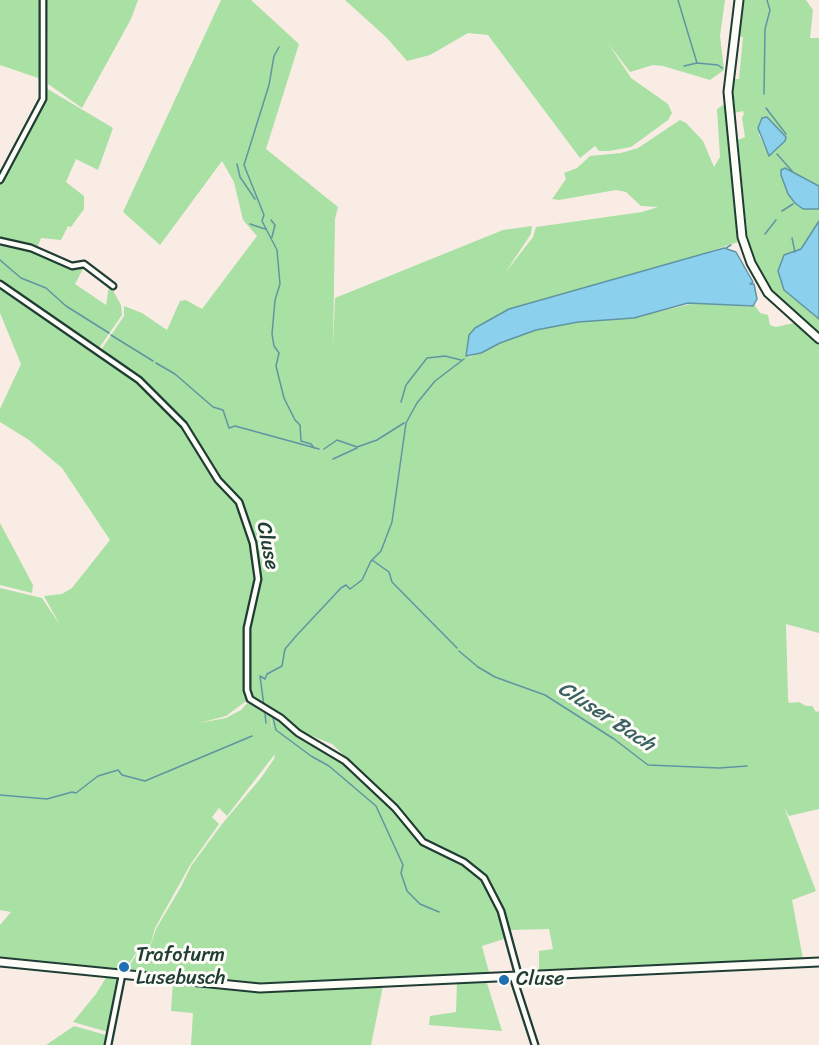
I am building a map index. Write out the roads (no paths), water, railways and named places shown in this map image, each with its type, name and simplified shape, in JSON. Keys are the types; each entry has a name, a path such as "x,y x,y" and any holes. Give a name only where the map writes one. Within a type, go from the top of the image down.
{"main road":[{"path":"739,0 728,92 742,237 751,263 768,293 786,312 819,339"},
{"path":"0,962 249,988 819,962"}],"street":[{"path":"0,180 43,99 43,0"},
{"path":"0,241 31,248 72,266 84,264 112,285"},
{"name":"Cluse","path":"0,284 139,380 184,425 218,480 239,502 253,543 258,579 247,628 250,699 281,718 298,733 345,761 395,808 423,842 464,862 484,878 501,911 516,977"},
{"path":"108,1045 122,975"},
{"path":"516,977 535,1045"}],"water":[{"path":"767,117 786,137 785,141 769,156 758,128 762,118"},
{"path":"785,168 819,186 819,209 803,209 795,203 788,194 781,175 781,170"},
{"path":"819,221 819,319 784,290 778,271 784,255 801,249"},
{"path":"724,248 736,252 753,282 750,284 754,284 757,299 753,306 688,303 634,318 578,322 536,330 500,343 481,353 466,356 469,335 475,328 509,309"}],"waterway":[{"path":"678,0 697,63 718,65 722,68"},
{"path":"764,94 765,29 770,10 767,0"},
{"path":"279,47 274,56 269,85 244,165 264,215 262,221 277,250 280,284 275,300 272,334 274,346 279,353 276,366 284,398 300,425 301,441 311,444 314,448"},
{"path":"684,66 697,63"},
{"path":"766,108 786,134"},
{"path":"777,154 792,171"},
{"path":"237,164 240,177 255,199"},
{"path":"782,211 793,204"},
{"path":"271,220 275,225 272,237"},
{"path":"765,234 776,220"},
{"path":"250,224 265,229"},
{"path":"792,238 795,252"},
{"path":"726,248 731,245"},
{"path":"0,260 21,278 46,288 66,306 109,333"},
{"path":"111,335 153,361"},
{"path":"401,402 406,385 427,358 445,356 461,360"},
{"path":"264,706 260,676 265,679 267,674 282,666 285,649 297,635 341,588 346,585 350,589 362,580 371,561 381,551 392,522 406,423 417,403 435,381 464,359"},
{"path":"156,363 175,374 213,407 223,410 229,428 235,426 319,449"},
{"path":"324,449 337,440 357,447 377,440 404,423"},
{"path":"333,459 357,448"},
{"name":"Cluser Bach","path":"372,560 389,572 392,582 457,648"},
{"name":"Cluser Bach","path":"459,651 478,667 495,677 545,695 614,739 648,765 719,768 747,766"},
{"path":"265,714 266,723"},
{"path":"273,718 276,730 311,756 329,766 376,806 403,865 401,873 407,891 420,904 439,912"},
{"path":"0,795 47,799 76,793 98,776 118,770 122,775 145,781 252,736"}],"place":[{"name":"Trafoturm Lusebusch","path":"124,967"},
{"name":"Cluse","path":"504,980"}]}
